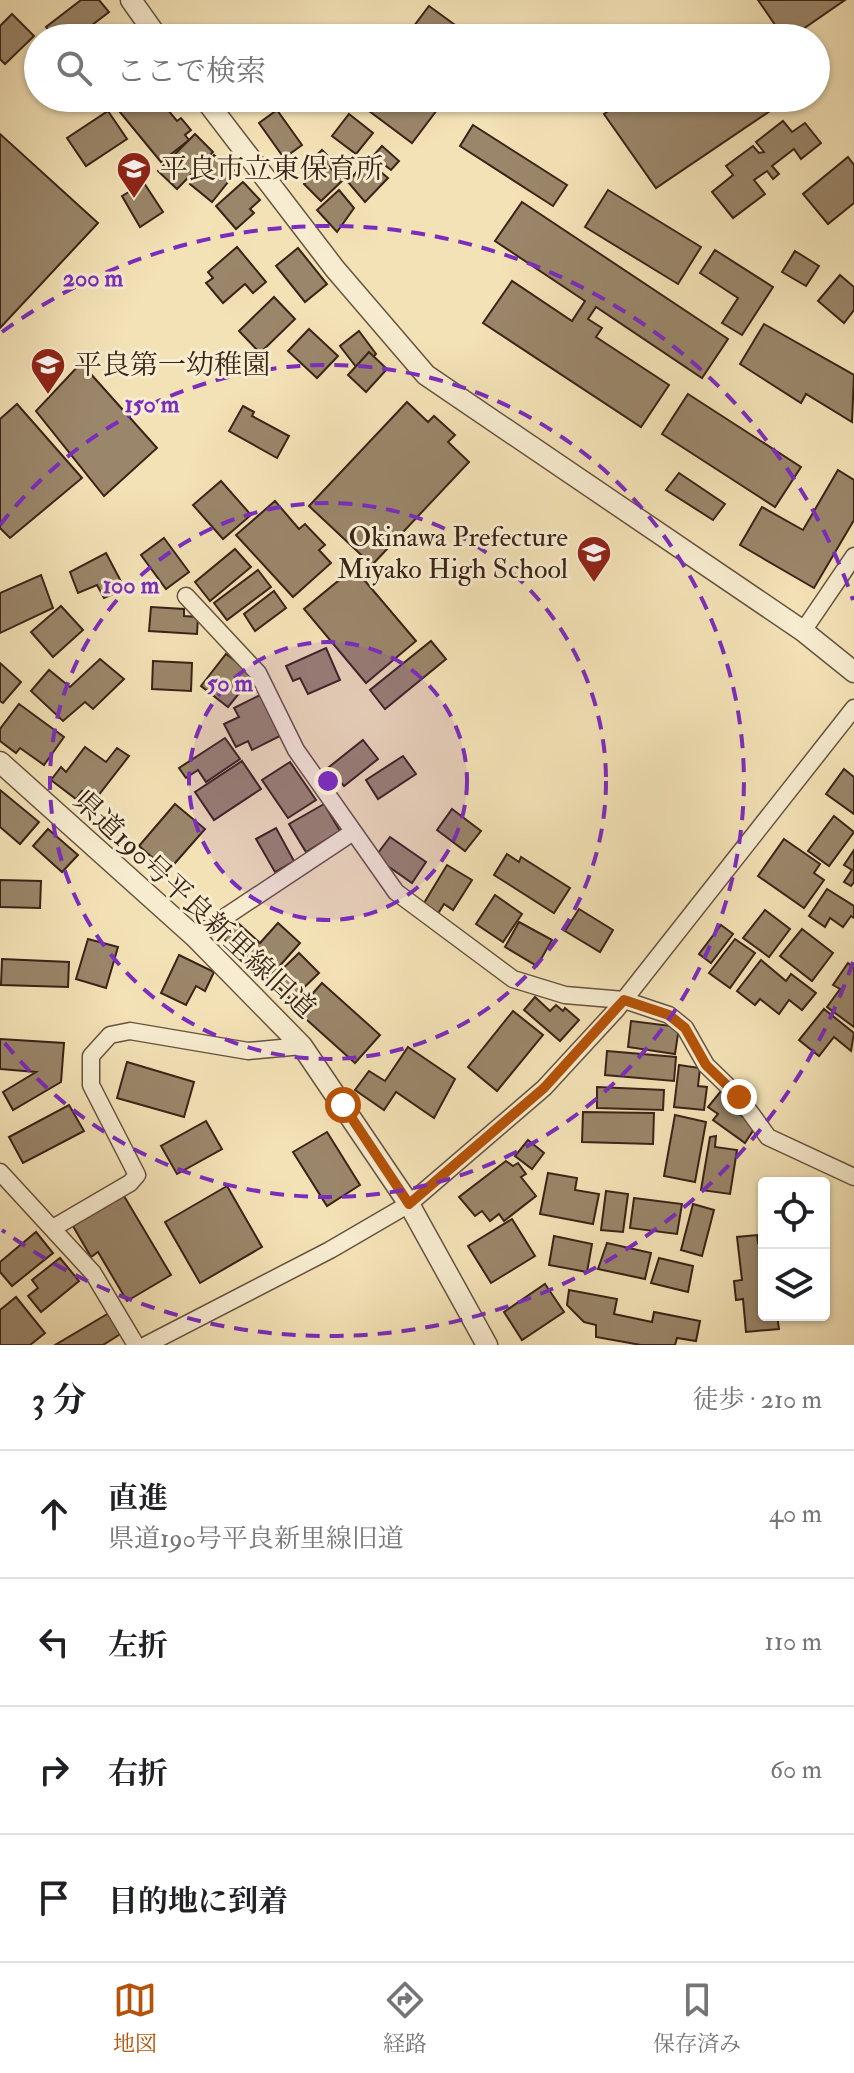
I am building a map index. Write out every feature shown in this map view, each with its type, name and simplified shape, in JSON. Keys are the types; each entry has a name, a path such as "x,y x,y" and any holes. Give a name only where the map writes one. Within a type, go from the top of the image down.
{"street":[{"path":"131,0 148,24"},
{"path":"215,112 335,269 426,375 803,631 854,672"},
{"path":"803,631 854,556"},
{"path":"186,596 258,673 296,750 396,892 513,979 565,995 624,1000 669,1015 685,1028 706,1065 739,1097 768,1137 854,1177"},
{"path":"146,1345 330,1250 409,1204 544,1088 624,1000 854,708"},
{"name":"県道190号平良新里線旧道","path":"0,762 195,937 302,1046 409,1204 487,1345"},
{"path":"195,937 353,832"},
{"path":"53,1228 130,1183 137,1175 91,1085 91,1056 110,1035 130,1031 248,1051 302,1046"},
{"path":"0,1172 93,1273 136,1345"}],"building":[{"path":"81,0 99,0 109,12 93,24 50,24"},
{"path":"758,0 845,0 810,24 774,24"},
{"path":"429,6 454,24 416,24"},
{"path":"12,14 24,26 24,46 5,64 0,59 0,26"},
{"path":"109,112 127,139 86,166 67,138"},
{"path":"120,112 170,112 177,121 181,118 191,130 185,135 189,140 161,162"},
{"path":"278,112 302,145 284,158 259,123"},
{"path":"370,112 435,112 412,143"},
{"path":"607,112 769,112 656,188 604,114"},
{"path":"349,114 373,133 356,154 332,136"},
{"path":"783,121 792,132 805,123 821,143 801,159 794,149 772,166 779,174 773,179 767,171 754,180 765,194 733,218 712,192 733,175 726,166 753,146 759,153 764,152 756,142"},
{"path":"473,125 567,185 553,206 460,146"},
{"path":"0,134 98,223 0,328"},
{"path":"195,134 213,152 177,189 158,171"},
{"path":"382,146 399,161 391,170 373,156"},
{"path":"322,150 334,162 329,167 343,180 321,201 304,184 313,176 304,167"},
{"path":"214,155 236,172 212,202 190,184"},
{"path":"848,157 854,165 854,203 828,224 803,194"},
{"path":"367,160 388,178 365,202 348,182"},
{"path":"243,182 260,200 250,209 254,213 236,229 216,206"},
{"path":"144,183 163,212 140,227 122,196"},
{"path":"339,190 354,208 337,232 317,210"},
{"path":"608,190 701,247 678,284 585,227"},
{"path":"522,202 728,339 702,378 596,307 588,319 602,328 596,337 669,385 641,427 483,323 512,281 572,321 585,301 495,241"},
{"path":"237,247 266,282 253,293 245,284 223,303 206,283 213,278 208,272"},
{"path":"298,248 327,284 305,302 276,266"},
{"path":"715,250 773,287 742,335 722,323 738,298 700,273"},
{"path":"795,251 819,266 806,286 782,272"},
{"path":"840,275 854,287 854,310 844,323 818,301"},
{"path":"274,297 295,319 260,353 239,331"},
{"path":"764,324 854,375 852,422 806,394 801,403 740,364"},
{"path":"309,329 338,356 317,378 288,351"},
{"path":"359,331 376,354 360,372 340,346"},
{"path":"369,352 387,369 366,392 348,375"},
{"path":"81,363 157,448 104,496 36,411"},
{"path":"688,394 801,467 775,507 662,434"},
{"path":"407,402 428,422 434,416 455,435 448,442 469,462 372,565 309,506"},
{"path":"17,404 82,478 10,538 0,528 0,419"},
{"path":"243,406 254,412 252,416 289,436 277,458 229,431"},
{"path":"838,470 854,480 854,520 814,588 740,545 762,507 803,530"},
{"path":"679,473 725,504 713,520 666,490"},
{"path":"221,481 251,515 223,539 193,505"},
{"path":"275,501 299,529 305,524 325,545 319,550 331,563 293,597 236,535"},
{"path":"164,538 189,572 166,589 141,555"},
{"path":"235,549 251,567 210,601 195,582"},
{"path":"106,553 125,589 104,598 97,585 78,593 70,572"},
{"path":"354,568 416,641 366,683 304,609"},
{"path":"258,570 271,587 227,620 214,603"},
{"path":"41,575 53,608 0,633 0,593"},
{"path":"274,591 286,608 255,631 244,614"},
{"path":"61,606 83,630 53,657 31,632"},
{"path":"151,607 184,609 184,616 198,617 197,634 149,631"},
{"path":"431,641 446,659 385,709 370,690"},
{"path":"326,648 340,680 308,694 300,678 293,681 286,666"},
{"path":"226,654 254,675 228,707 201,686"},
{"path":"100,659 124,679 93,709 85,702 63,721 31,691 49,670 70,687"},
{"path":"153,661 192,663 191,691 152,689"},
{"path":"0,663 21,682 3,703 0,701"},
{"path":"260,695 280,736 252,750 248,741 236,747 224,724 239,717 234,708"},
{"path":"19,704 64,737 44,765 20,748 16,753 0,741 0,729"},
{"path":"225,738 240,759 206,782 198,770 186,778 179,768"},
{"path":"363,740 378,759 344,786 329,767"},
{"path":"85,747 106,762 117,748 129,756 94,801 82,791 76,799 51,780 61,767 66,772"},
{"path":"403,756 416,774 378,799 366,780"},
{"path":"242,761 261,789 214,820 195,792"},
{"path":"290,762 316,800 288,818 262,780"},
{"path":"844,769 854,777 854,814 826,794"},
{"path":"0,790 39,822 20,844 0,827"},
{"path":"175,804 205,829 168,871 139,846"},
{"path":"324,804 340,831 306,852 289,824"},
{"path":"452,809 481,831 465,851 437,830"},
{"path":"834,816 854,832 829,866 808,851"},
{"path":"276,828 294,861 275,872 256,839"},
{"path":"48,829 78,855 62,872 33,846"},
{"path":"390,837 426,862 412,883 375,857"},
{"path":"784,839 820,864 814,873 824,880 804,908 758,876"},
{"path":"854,850 854,882 851,886 844,882 852,870 844,865"},
{"path":"507,854 519,862 521,857 570,888 554,913 494,875"},
{"path":"447,865 472,880 453,910 444,904 436,917 421,908"},
{"path":"0,880 41,881 40,908 0,907"},
{"path":"827,889 854,906 854,918 851,916 843,927 830,918 825,927 809,916"},
{"path":"495,895 522,914 503,942 476,924"},
{"path":"579,909 613,930 600,952 565,931"},
{"path":"765,910 790,929 769,957 743,938"},
{"path":"519,922 552,940 537,966 505,947"},
{"path":"238,923 260,943 278,923 300,943 268,979 224,939"},
{"path":"721,925 733,934 711,963 699,954"},
{"path":"802,929 833,953 812,981 780,956"},
{"path":"88,939 118,947 106,988 76,979"},
{"path":"735,939 755,953 730,988 709,973"},
{"path":"299,953 319,973 291,1000 271,980"},
{"path":"179,955 214,972 205,991 196,986 186,1005 161,993"},
{"path":"2,959 69,962 68,987 1,985"},
{"path":"761,960 786,981 791,974 816,993 802,1010 789,1000 779,1014 760,999 755,1005 737,991"},
{"path":"848,963 854,968 854,1027 827,1007 840,989 833,985"},
{"path":"322,983 380,1035 355,1063 297,1011"},
{"path":"535,997 550,1011 556,1005 563,1011 565,1008 579,1020 560,1041 524,1010"},
{"path":"824,1009 854,1033 851,1051 834,1037 819,1056 799,1040"},
{"path":"513,1011 543,1035 497,1091 468,1067"},
{"path":"631,1021 679,1027 675,1054 628,1047"},
{"path":"0,1039 64,1043 61,1082 13,1110 3,1092 36,1072 0,1069"},
{"path":"408,1047 455,1079 434,1118 396,1092 384,1110 355,1090 369,1071 385,1081"},
{"path":"607,1051 676,1057 674,1081 605,1075"},
{"path":"127,1062 194,1082 184,1117 117,1098"},
{"path":"679,1065 700,1068 698,1086 707,1087 704,1110 674,1107"},
{"path":"597,1087 664,1090 663,1110 597,1108"},
{"path":"721,1091 737,1102 732,1109 756,1126 745,1143 713,1120 718,1114 708,1107"},
{"path":"69,1105 84,1131 23,1163 9,1137"},
{"path":"583,1112 654,1113 653,1144 582,1142"},
{"path":"675,1115 706,1122 695,1182 664,1176"},
{"path":"206,1121 222,1149 177,1174 161,1146"},
{"path":"327,1132 360,1185 327,1206 293,1152"},
{"path":"716,1136 715,1147 737,1150 730,1194 701,1190 710,1137"},
{"path":"528,1140 544,1153 532,1169 515,1156"},
{"path":"506,1161 513,1166 518,1163 526,1174 521,1177 536,1196 504,1221 499,1214 490,1221 482,1211 475,1216 459,1197"},
{"path":"548,1173 577,1178 575,1190 599,1194 593,1224 540,1214"},
{"path":"227,1186 262,1247 200,1283 165,1222"},
{"path":"606,1191 628,1194 623,1232 601,1230"},
{"path":"124,1196 171,1275 127,1301 98,1252 91,1257 73,1226"},
{"path":"634,1198 682,1204 677,1234 630,1228"},
{"path":"693,1204 714,1210 702,1256 681,1250"},
{"path":"512,1219 535,1256 491,1283 468,1246"},
{"path":"36,1232 53,1253 12,1286 0,1272 0,1262"},
{"path":"757,1235 758,1321 778,1321 779,1329 746,1332 743,1299 736,1300 734,1281 742,1280 737,1237"},
{"path":"554,1236 592,1244 587,1272 549,1265"},
{"path":"607,1243 651,1253 645,1279 598,1269"},
{"path":"60,1258 79,1281 41,1312 28,1296 38,1288 32,1280"},
{"path":"659,1258 693,1266 688,1292 651,1283"},
{"path":"545,1284 564,1312 522,1340 504,1312"},
{"path":"569,1290 617,1299 614,1314 652,1322 654,1312 700,1321 696,1341 677,1338 675,1345 641,1345 596,1337 596,1325 584,1322 567,1305"},
{"path":"16,1297 45,1333 30,1345 0,1345 0,1310"},
{"path":"109,1313 122,1333 103,1345 55,1345"}],"place":[{"name":"平良市立東保育所","path":"134,200"},
{"name":"平良第一幼稚園","path":"48,396"},
{"name":"Okinawa Prefecture Miyako High School","path":"594,584"}],"route":[{"path":"343,1105 409,1204 544,1088 624,1000 669,1015 685,1028 706,1065 739,1097"}]}
